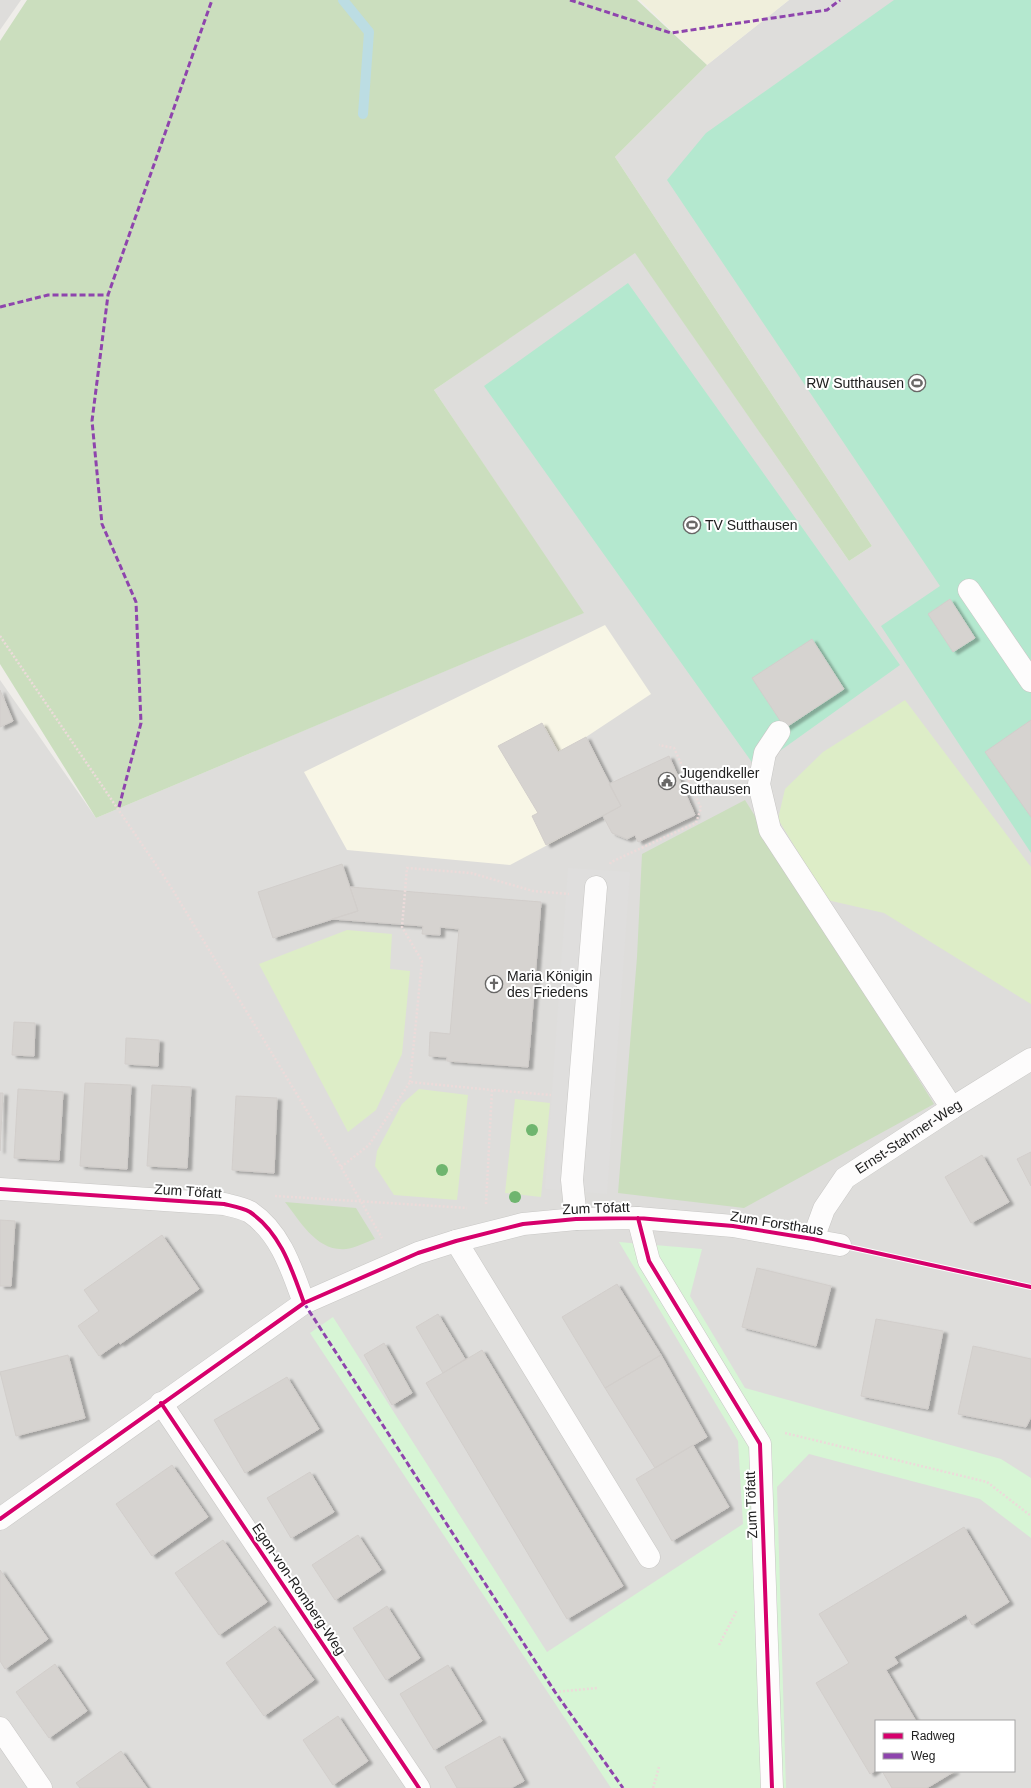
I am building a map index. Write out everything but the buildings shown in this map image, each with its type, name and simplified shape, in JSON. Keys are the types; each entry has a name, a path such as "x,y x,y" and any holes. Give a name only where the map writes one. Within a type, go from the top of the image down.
{"street":[{"path":"969,590 1031,681"},
{"path":"779,732 765,753 759,784 770,830 952,1108"},
{"path":"576,1219 572,1180 596,887"},
{"name":"Ernst-Stahmer-Weg","path":"814,1239 824,1209 845,1178 1031,1058"},
{"name":"Zum Töfatt","path":"0,1189 224,1204 249,1212 269,1228 287,1256 304,1303 396,1261 456,1241 523,1224 576,1219 638,1218 648,1261 760,1444 772,1788"},
{"name":"Zum Forsthaus","path":"638,1218 733,1226 814,1239 840,1245"},
{"path":"456,1241 649,1557"},
{"path":"0,1519 304,1303"},
{"name":"Egon-von-Romberg-Weg","path":"162,1403 419,1788"},
{"path":"0,1728 41,1788"}],"path":[{"path":"0,636 170,884 396,1261"},
{"path":"596,887 611,862 696,823 701,808 674,748 659,745"},
{"path":"341,1167 369,1145 410,1082 422,961 402,927 407,868 471,873 533,891 561,894"},
{"path":"410,1082 579,1098"},
{"path":"486,1209 492,1090"},
{"path":"273,1195 361,1202 471,1208"},
{"path":"760,1444 782,1433 987,1482 1031,1516"},
{"path":"555,1692 597,1688"},
{"path":"652,1788 659,1767"}],"shaded area":[{"path":"0,0 21,0 0,30"},
{"path":"789,0 1031,0 1031,1788 0,1788 0,680 96,818 583,613 434,390 635,252 849,561 872,546 615,157 707,65"},
{"path":"605,625 651,694 586,737 621,806 510,865 347,850 304,772"},
{"path":"568,868 630,872 607,1194 545,1189"}],"green space":[{"path":"27,0 637,0 707,65 615,157 872,546 849,561 635,253 434,390 584,613 96,818 0,664 0,41"},
{"path":"640,0 789,0 707,65"},
{"name":"RW Sutthausen","path":"894,0 1031,0 1031,853 881,626 940,586 667,180 706,133"},
{"name":"TV Sutthausen","path":"628,283 900,665 756,768 484,386"},
{"path":"905,700 1031,867 1031,1004 884,913 827,900 778,819 785,789 823,752"},
{"path":"745,800 934,1104 744,1208 618,1193 637,957 642,854"},
{"path":"347,930 392,934 390,969 410,971 402,1054 376,1110 348,1132 259,964"},
{"path":"419,1089 468,1095 457,1200 394,1195 375,1166 377,1151 402,1104"},
{"path":"515,1099 550,1103 541,1197 505,1193"},
{"path":"285,1202 356,1208 375,1239 346,1249 336,1249 326,1246 310,1234"},
{"path":"619,1242 702,1249 690,1296 745,1388 1001,1459 1031,1478 1031,1538 980,1499 809,1454 777,1487 786,1788 611,1788 310,1333 333,1317 547,1652 743,1524 738,1441"}],"waterway":[{"path":"343,0 369,32 363,114"}],"marked path":[{"path":"119,807 141,723 136,602 102,524 92,421 108,295 212,0"},
{"path":"570,0 671,33 827,10 840,0"},
{"path":"0,307 48,295 108,295"},
{"path":"304,1303 555,1692 623,1788"}],"cycle path":[{"path":"0,1189 224,1204 244,1209 261,1221 278,1241 290,1265 304,1303"},
{"path":"638,1218 649,1261 760,1444 772,1788"},
{"path":"0,1519 304,1303 418,1253 456,1241 523,1224 576,1219 638,1218 733,1226 813,1239 1031,1287"},
{"path":"161,1403 419,1788"}],"place":[{"name":"RW Sutthausen","path":"917,383"},
{"name":"TV Sutthausen","path":"692,525"},
{"name":"Jugendkeller Sutthausen","path":"667,781"},
{"name":"Maria Königin des Friedens","path":"494,984"}]}
